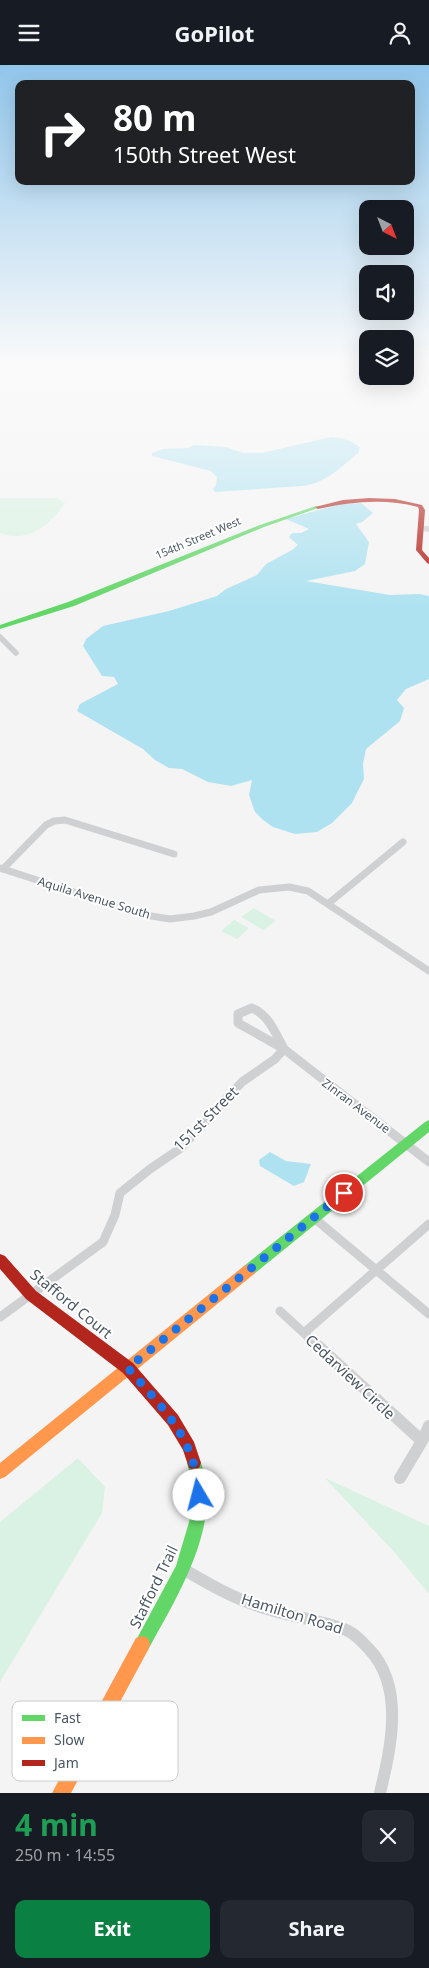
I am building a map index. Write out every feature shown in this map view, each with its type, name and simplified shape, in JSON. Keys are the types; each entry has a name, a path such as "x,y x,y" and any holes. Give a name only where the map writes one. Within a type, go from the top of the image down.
{"street":[{"name":"154th Street West","path":"0,627 38,615 139,576 296,511 360,500 412,503 420,506 422,510 425,529"},
{"path":"425,529 419,550 429,562"},
{"path":"0,637 16,653"},
{"path":"1,868 46,825 54,821 65,820 174,854"},
{"path":"329,903 403,842"},
{"name":"Aquila Avenue South","path":"1,868 145,915 170,919 211,912 259,890 288,887 308,891 329,903 429,971"},
{"name":"Zinran Avenue","path":"284,1049 275,1036 271,1022 260,1010 252,1008 238,1014 238,1023 284,1049 429,1162"},
{"name":"151st Street","path":"0,1317 103,1242 115,1215 120,1193 150,1169 181,1148 242,1082 275,1059 284,1049"},
{"path":"0,1472 429,1125"},
{"path":"314,1218 429,1313"},
{"path":"304,1333 429,1224"},
{"name":"Stafford Court","path":"0,1260 31,1295 128,1368"},
{"name":"Cedarview Circle","path":"280,1311 422,1441"},
{"name":"Stafford Trail","path":"111,1701 183,1569 200,1511 198,1478 189,1447 173,1420 128,1368"},
{"path":"400,1478 429,1426"},
{"name":"Hamilton Road","path":"183,1569 214,1587 257,1606 347,1630 361,1640 375,1655 386,1674 392,1697 389,1755 380,1793"},
{"name":"Stafford Trail","path":"61,1793 68,1781"}],"green space":[{"path":"0,498 57,498 65,503 52,519 37,530 20,536 10,536 0,533"},
{"path":"254,908 276,921 263,930 241,917"},
{"path":"234,920 249,928 237,939 221,931"},
{"path":"78,1458 105,1487 102,1513 0,1682 0,1522"},
{"path":"325,1478 429,1526 429,1594 396,1554"}],"water":[{"path":"191,447 226,447 243,453 262,453 289,447 360,448 358,453 339,469 318,482 302,486 215,492 213,489 216,485 217,477 211,471 152,456 152,453 163,449"},
{"path":"361,503 373,513 362,522 356,524 369,542 365,564 355,571 306,581 390,595 419,594 429,596 429,679 406,689 397,700 404,708 400,721 366,749 363,764 364,779 352,803 332,823 317,832 295,834 273,827 255,812 249,795 252,780 231,786 208,782 182,769 169,768 155,760 143,749 77,711 80,704 118,684 114,677 102,676 83,646 86,639 103,626 169,611 217,596 226,589 257,575 266,564 298,545 289,537 292,533 301,533 309,529 286,519 340,504"},
{"path":"270,1152 286,1161 311,1164 304,1182 294,1186 260,1166 259,1160"}],"traffic: fast":[{"path":"0,627 71,604 262,526 318,507"},
{"path":"249,1270 429,1125"},
{"path":"142,1644 183,1569 200,1512 198,1478 194,1463"}],"traffic: slow":[{"path":"0,1472 249,1270"},
{"path":"111,1701 142,1644"},
{"path":"61,1793 68,1781"}],"traffic: jam":[{"path":"318,507 343,502 369,500 395,501 420,506 422,510 419,550 429,562"},
{"path":"0,1260 31,1295 128,1368 173,1420 189,1447 194,1463"}],"route":[{"path":"199,1495 198,1478 189,1447 173,1420 128,1368 344,1193"}]}
